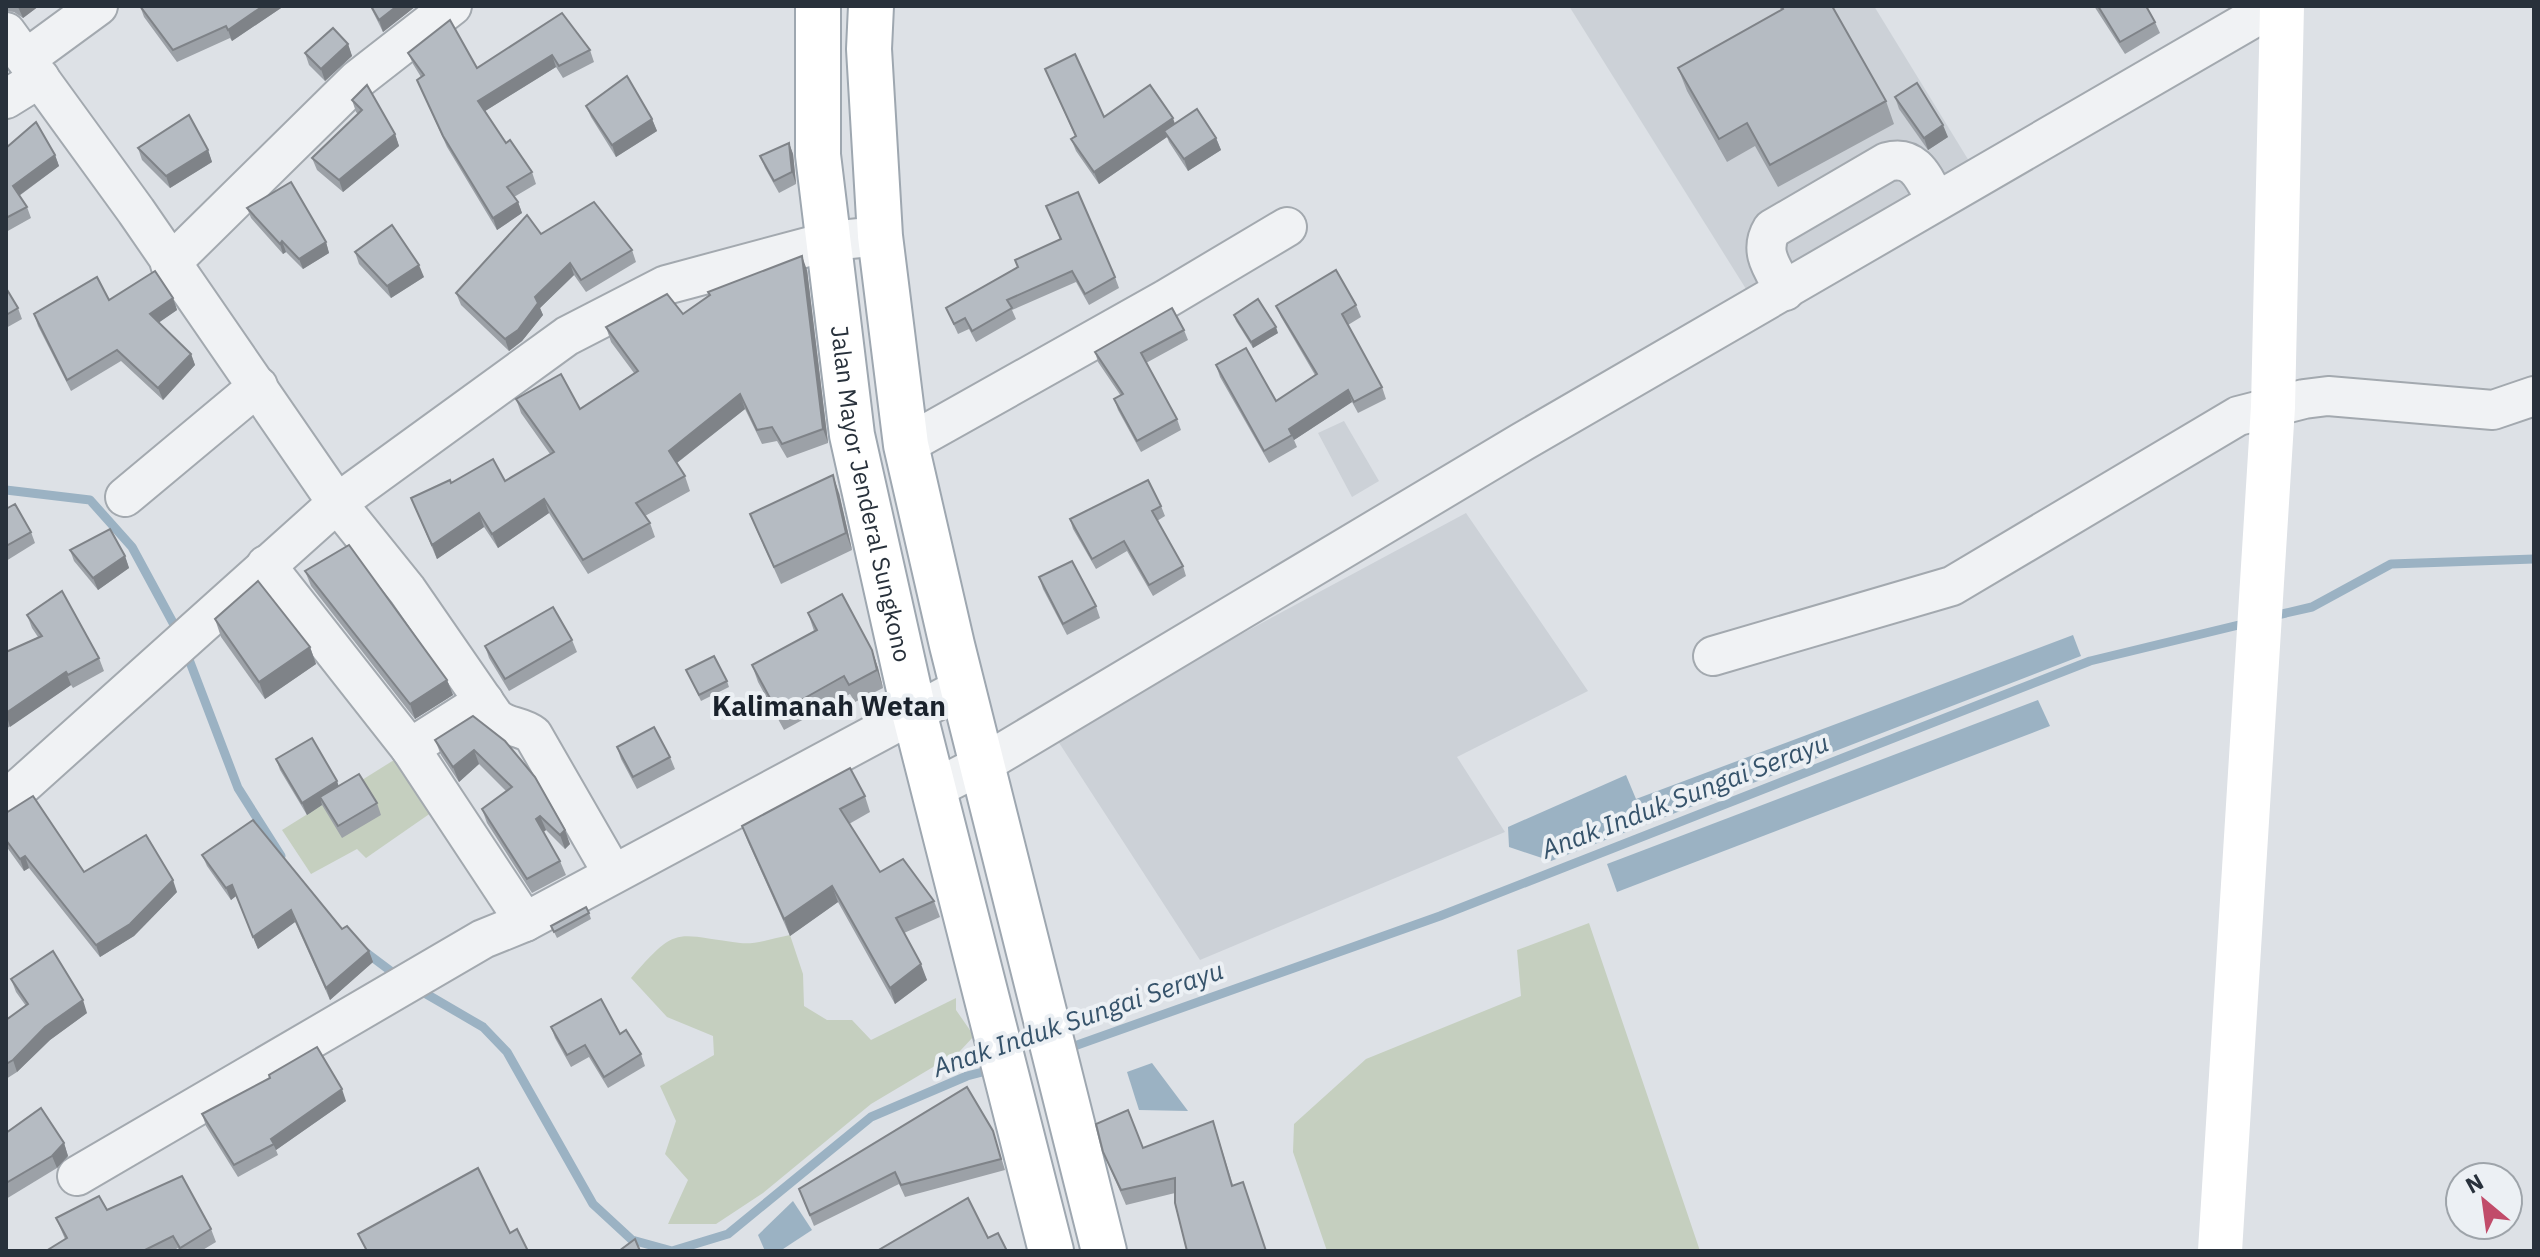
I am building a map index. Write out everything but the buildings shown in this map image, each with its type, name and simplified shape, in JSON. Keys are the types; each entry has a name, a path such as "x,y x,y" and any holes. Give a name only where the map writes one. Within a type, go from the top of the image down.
{"main road":[{"name":"Jalan Mayor Jenderal Sungkono","path":"818,6 818,155 852,435 914,712 1051,1251"},
{"name":"Jalan Mayor Jenderal Sungkono","path":"871,6 870,65 880,236 906,445 1104,1251"},
{"path":"2220,1251 2273,407 2282,6"}],"street":[{"path":"6,99 24,56 98,6"},
{"path":"170,264 357,80 452,6"},
{"path":"934,789 983,764 1522,442 2274,6"},
{"path":"24,56 337,503 407,590 484,701 499,721 533,735 613,874"},
{"path":"1785,291 1764,251 1764,242 1772,229 1887,162 1900,159 1915,165 1936,201"},
{"path":"906,445 1287,227"},
{"path":"6,800 187,634 337,503 567,336 666,285 830,241 880,236"},
{"path":"125,497 258,386"},
{"path":"1713,656 1952,586 2238,416 2328,396 2493,410 2534,396"},
{"path":"266,565 410,748 525,922"},
{"path":"77,1176 483,939 525,922 963,687"},
{"path":"410,748 484,701"}],"shaded area":[{"path":"1569,6 1874,6 1969,161 1746,289"},
{"path":"1344,421 1379,481 1352,497 1318,433"},
{"path":"1466,513 1588,691 1457,757 1505,832 1200,960 1054,735"}],"green space":[{"path":"402,755 438,808 366,858 357,849 311,874 282,830"},
{"path":"1589,923 1700,1251 1327,1251 1293,1152 1294,1124 1366,1059 1521,996 1517,950"},
{"path":"790,935 803,974 804,1006 827,1020 852,1020 871,1040 956,998 956,1010 974,1036 960,1051 871,1104 763,1193 716,1224 668,1224 688,1180 665,1154 676,1121 660,1086 714,1055 713,1036 667,1017 631,978 659,949 678,937 746,943"}],"water":[{"path":"2073,635 2081,656 1551,861 1509,847 1508,827 1626,775 1636,799"},
{"path":"2038,700 2050,726 1617,892 1607,864"},
{"path":"1152,1063 1188,1111 1139,1110 1127,1072"},
{"path":"793,1201 812,1230 780,1251 765,1251 758,1235"}],"waterway":[{"name":"Anak Induk Sungai Serayu","path":"6,490 90,500 132,547 178,632"},
{"name":"Anak Induk Sungai Serayu","path":"2273,616 2312,607 2391,564 2534,559"},
{"name":"Anak Induk Sungai Serayu","path":"1066,1049 1440,916 2090,661 2247,623"},
{"name":"Anak Induk Sungai Serayu","path":"185,649 238,788 281,856"},
{"name":"Anak Induk Sungai Serayu","path":"364,951 400,978"},
{"name":"Anak Induk Sungai Serayu","path":"416,988 483,1027 507,1052 593,1204 632,1240 672,1251 728,1234 871,1117 967,1076 994,1069"}],"district":[{"name":"Kalimanah Wetan","path":"829,706"}]}
